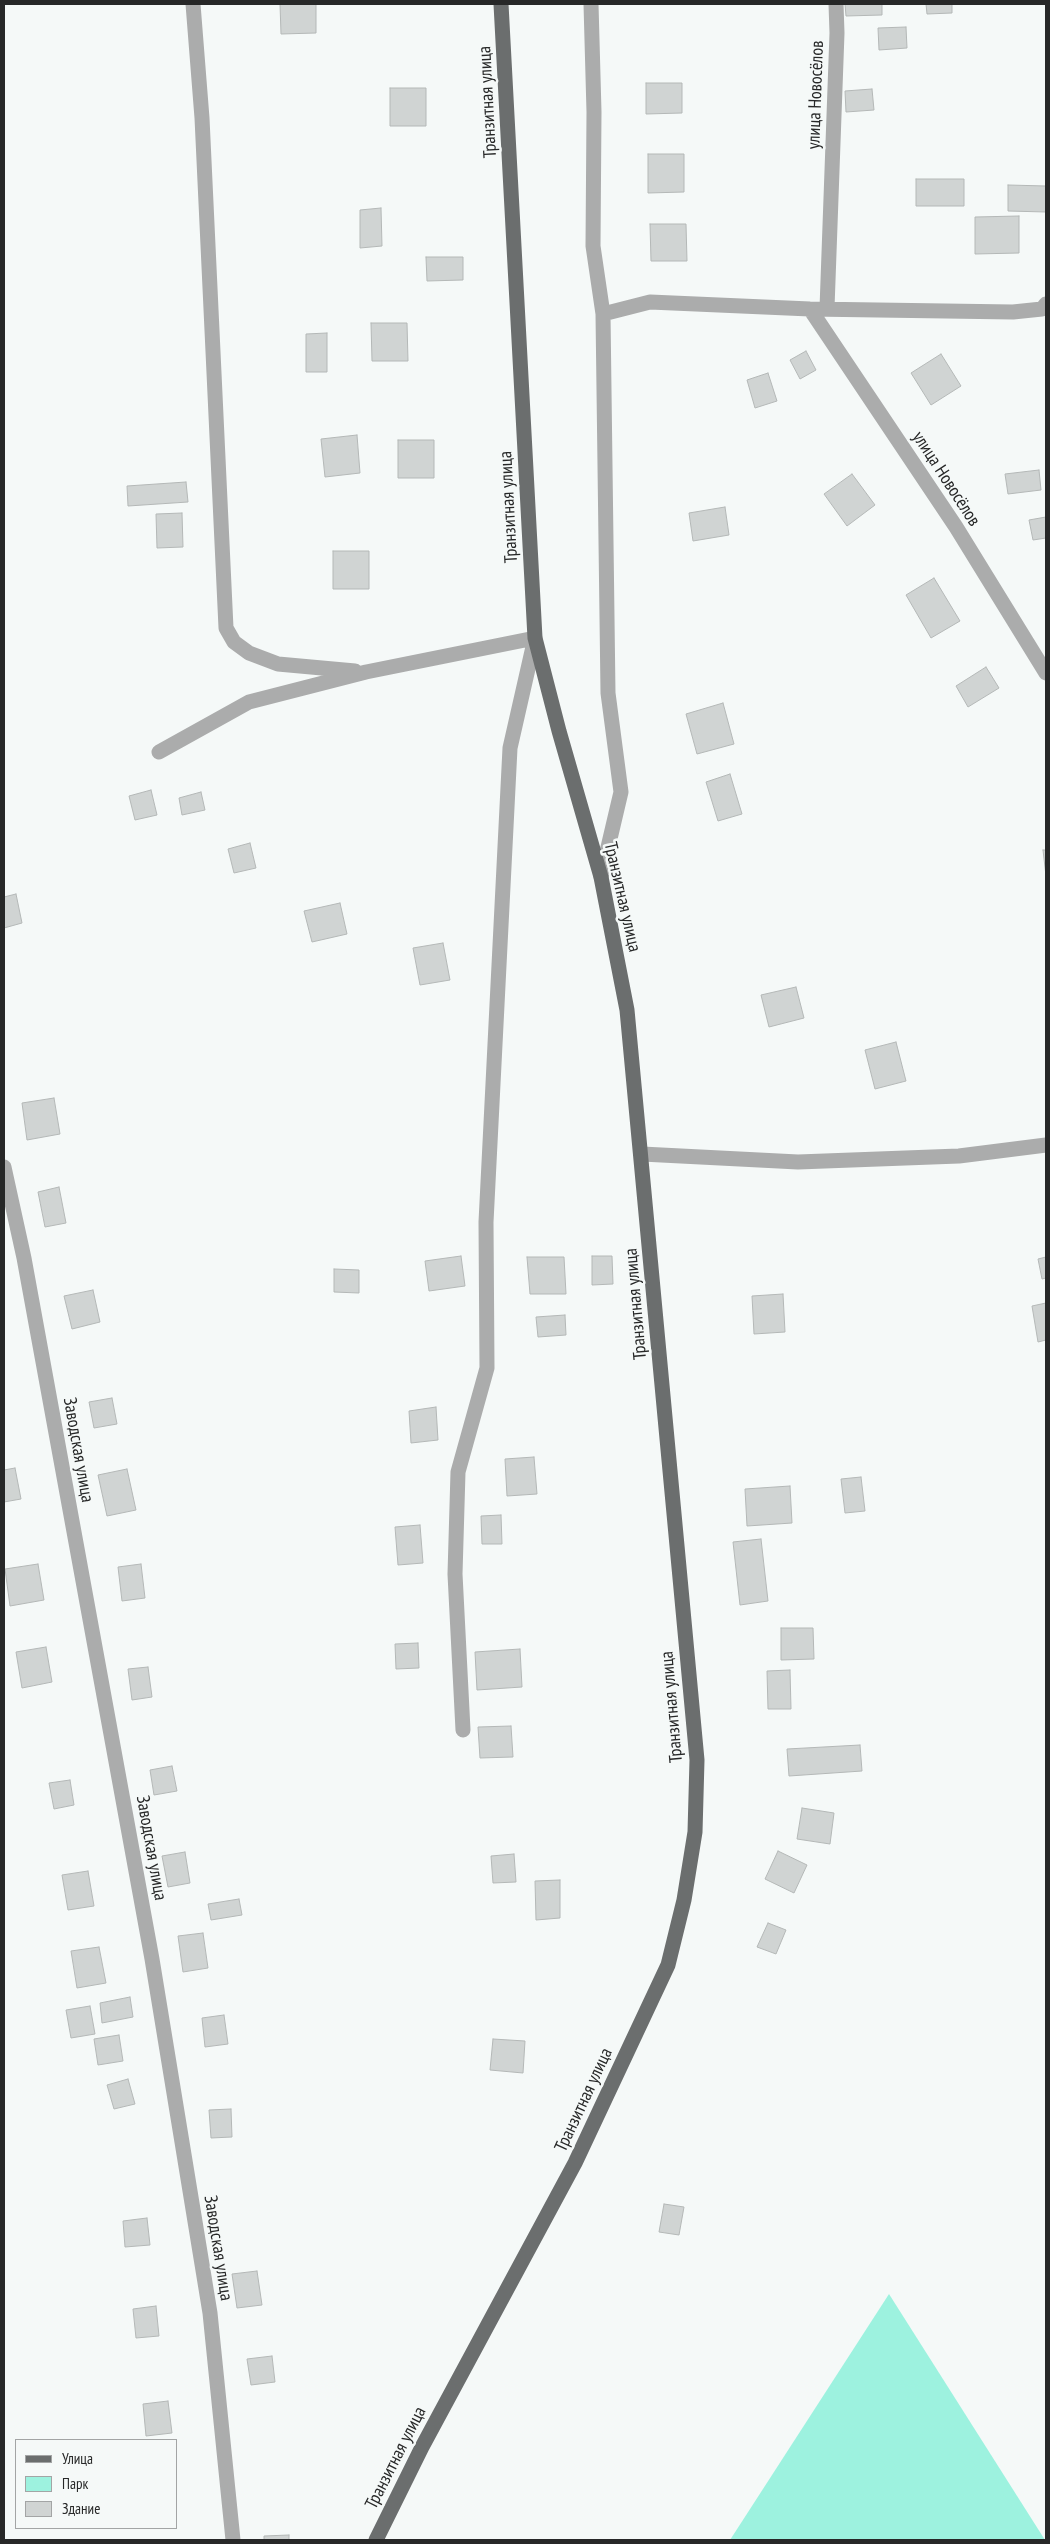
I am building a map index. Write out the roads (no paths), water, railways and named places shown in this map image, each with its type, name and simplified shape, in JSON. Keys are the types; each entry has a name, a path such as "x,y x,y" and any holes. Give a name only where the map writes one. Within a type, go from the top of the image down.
{"main road":[{"name":"Транзитная улица","path":"376,2540 422,2447 575,2163 668,1964 684,1900 695,1832 696,1760 642,1154 627,1010 601,877 558,731 535,638 501,4"}],"street":[{"path":"193,4 202,118 226,628 234,642 249,653 278,664 366,672"},
{"path":"591,4 594,112 593,246 603,314 608,693 620,792 601,877"},
{"name":"улица Новосёлов","path":"827,308 836,4"},
{"path":"603,314 650,302 810,309 1013,312 1042,309 1046,304"},
{"name":"улица Новосёлов","path":"810,309 956,527 1046,673"},
{"path":"159,752 249,702 366,672 535,638 510,748 486,1222 487,1368 458,1472 455,1574 463,1730"},
{"path":"642,1154 798,1162 959,1156 1046,1145"},
{"name":"Заводская улица","path":"4,1167 26,1268 152,1959 210,2313 233,2540"}]}
